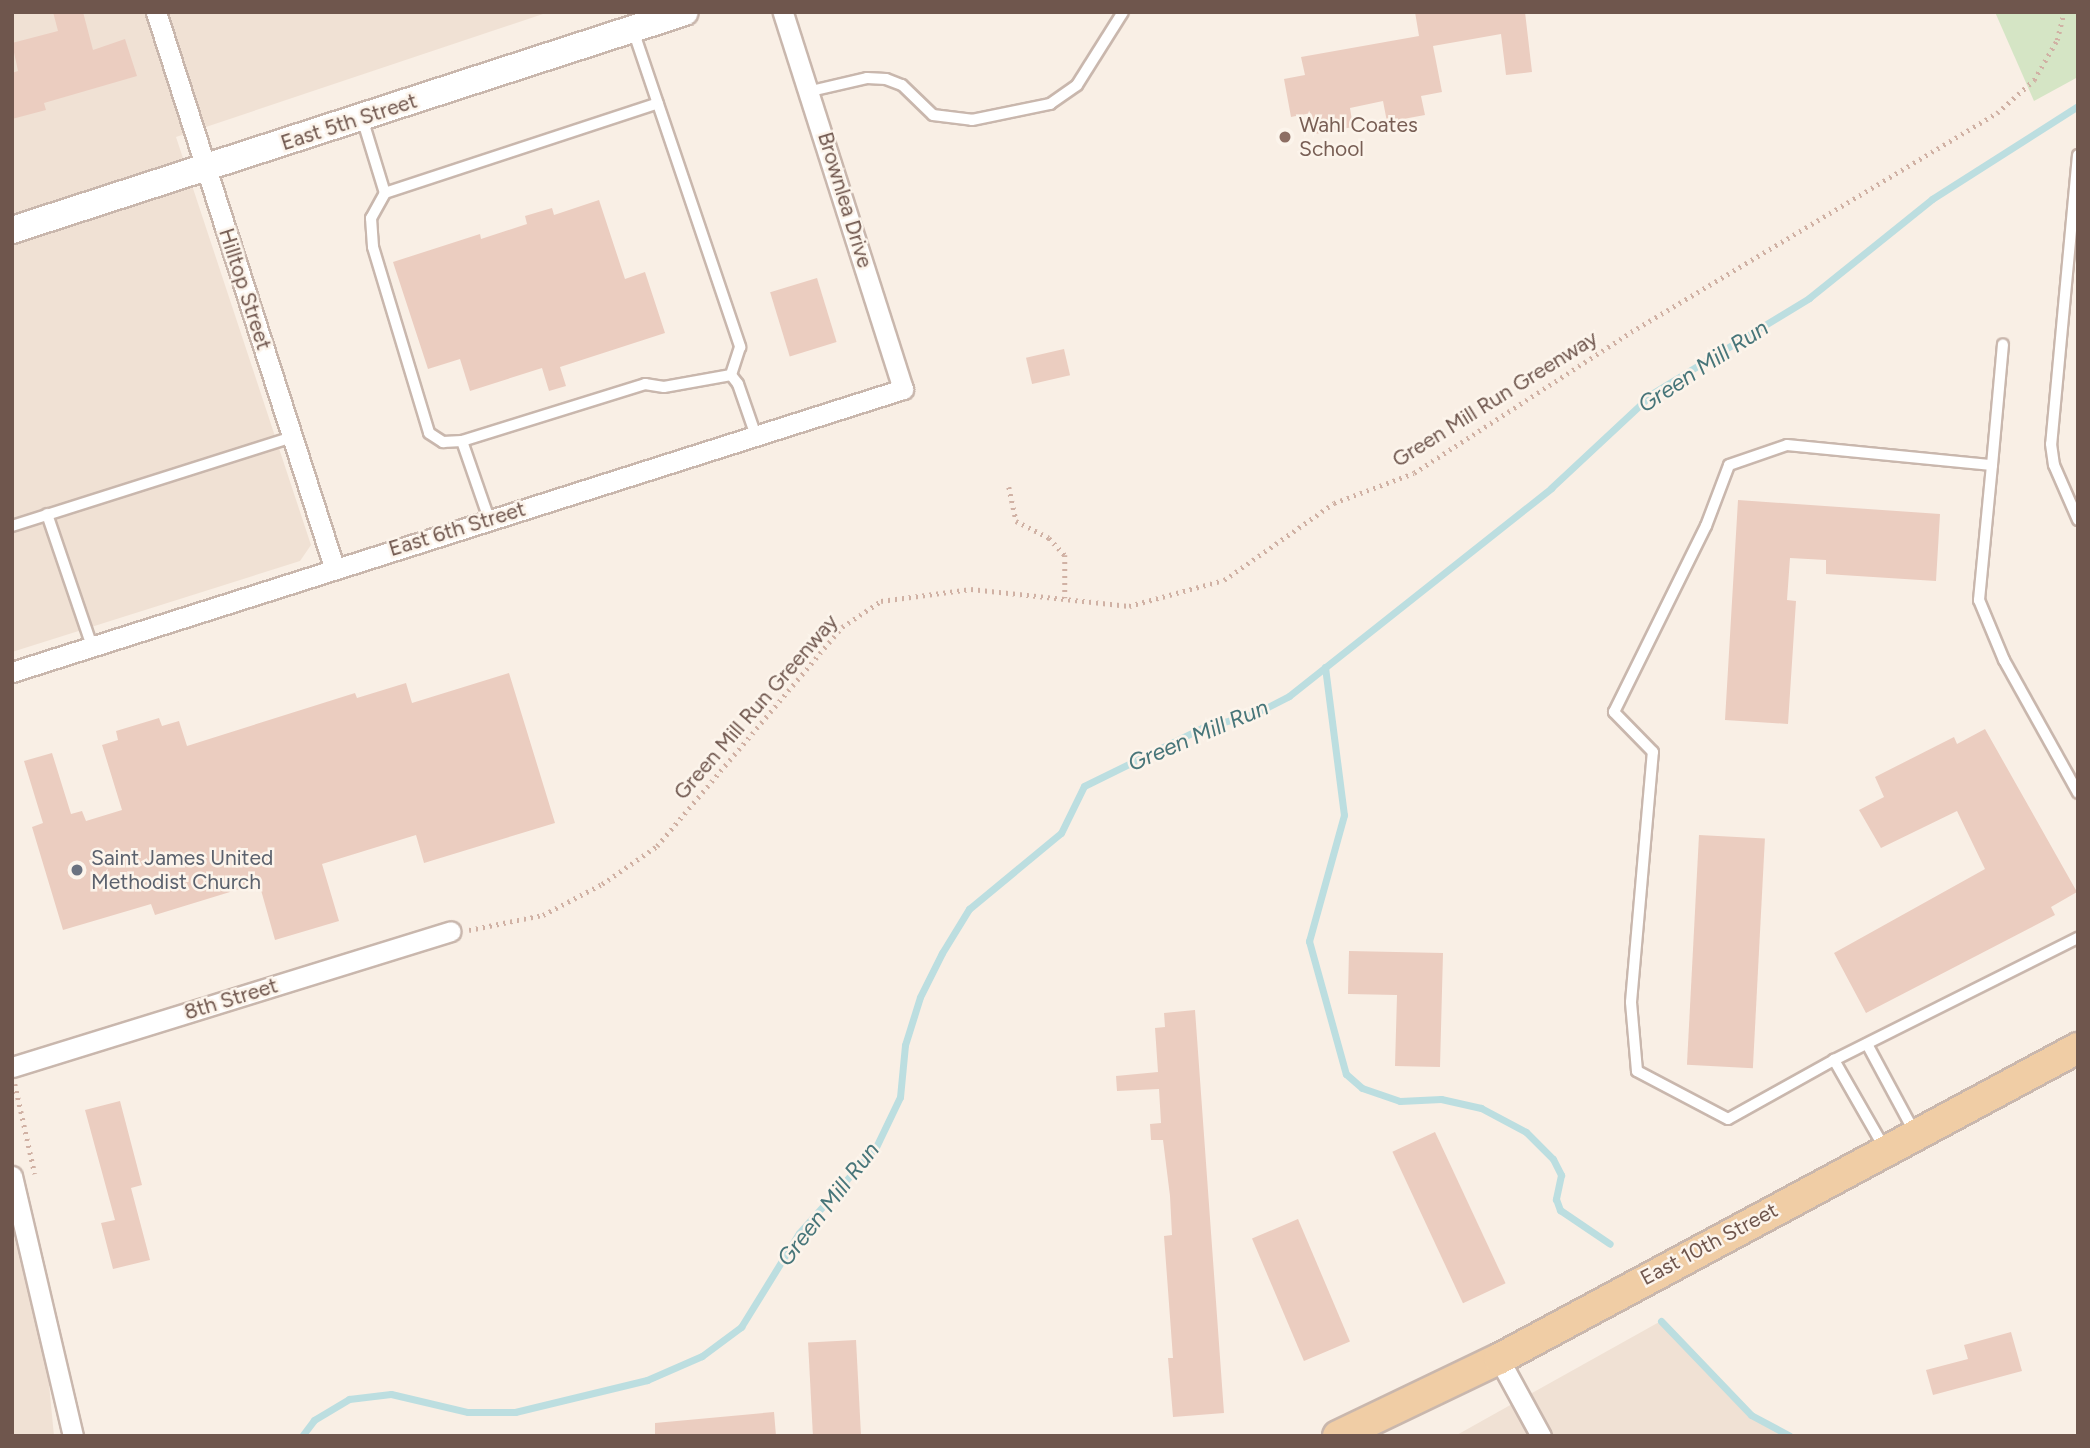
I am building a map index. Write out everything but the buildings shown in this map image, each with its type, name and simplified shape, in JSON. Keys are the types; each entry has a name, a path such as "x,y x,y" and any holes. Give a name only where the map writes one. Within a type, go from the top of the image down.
{"main road":[{"name":"East 5th Street","path":"12,230 685,12"},
{"name":"East 10th Street","path":"1338,1436 1499,1359 1885,1149 2078,1048"}],"street":[{"name":"Hilltop Street","path":"156,12 334,567"},
{"name":"Brownlea Drive","path":"783,12 811,91 903,389"},
{"name":"East 6th Street","path":"12,672 334,567 903,389"},
{"name":"8th Street","path":"12,1067 450,931"},
{"path":"12,1176 73,1436"},
{"path":"1499,1359 1541,1436"}],"lane":[{"path":"811,91 867,78 886,79 902,85 933,114 972,120 1050,104 1077,85 1123,12"},
{"path":"633,29 740,347 730,375"},
{"path":"657,103 385,193 371,218 373,247 429,433 443,442 462,441 645,384 664,387 730,375"},
{"path":"362,117 385,193"},
{"path":"2078,155 2052,444 2054,465 2078,520"},
{"path":"2004,344 1979,600 2004,660 2078,793"},
{"path":"730,375 738,384 756,437"},
{"path":"12,526 293,437"},
{"path":"462,441 489,519"},
{"path":"1992,466 1787,445 1729,465 1706,526 1614,712 1653,752 1631,1002 1637,1071 1728,1119 1834,1060 2078,938"},
{"path":"47,514 92,646"},
{"path":"1867,1044 1915,1133"},
{"path":"1834,1060 1885,1149"}],"path":[{"name":"Green Mill Run Greenway","path":"483,929 543,915 602,884 657,846 842,627 881,601 971,589 1129,606 1224,580 1334,503 1414,473 1631,332 1997,113 2034,80 2057,40 2064,12"},
{"path":"1009,487 1016,521 1049,538 1065,555 1065,598"}],"shaded area":[{"path":"12,12 549,12 176,137 311,545 300,561 12,652"},
{"path":"12,1228 47,1364 54,1436 12,1436"},
{"path":"1661,1321 1751,1415 1790,1436 1455,1436"}],"green space":[{"path":"1995,12 2078,12 2078,77 2034,101"}],"waterway":[{"name":"Green Mill Run","path":"302,1436 314,1420 349,1399 391,1394 468,1412 515,1412 647,1380 702,1356 741,1327 799,1233 876,1147 900,1097 905,1045 920,997 942,953 969,909 1061,833 1084,786 1202,728 1256,713 1289,696 1551,488 1653,393 1809,298 1932,199 2078,106"},
{"path":"1325,667 1344,815 1309,941 1346,1074 1362,1088 1400,1101 1441,1099 1481,1108 1526,1132 1553,1159 1561,1175 1556,1199 1560,1210 1610,1244"},
{"path":"1661,1321 1751,1415 1790,1436"}],"place":[{"name":"Wahl Coates School","path":"1285,137"},
{"name":"Saint James United Methodist Church","path":"77,870"}]}
